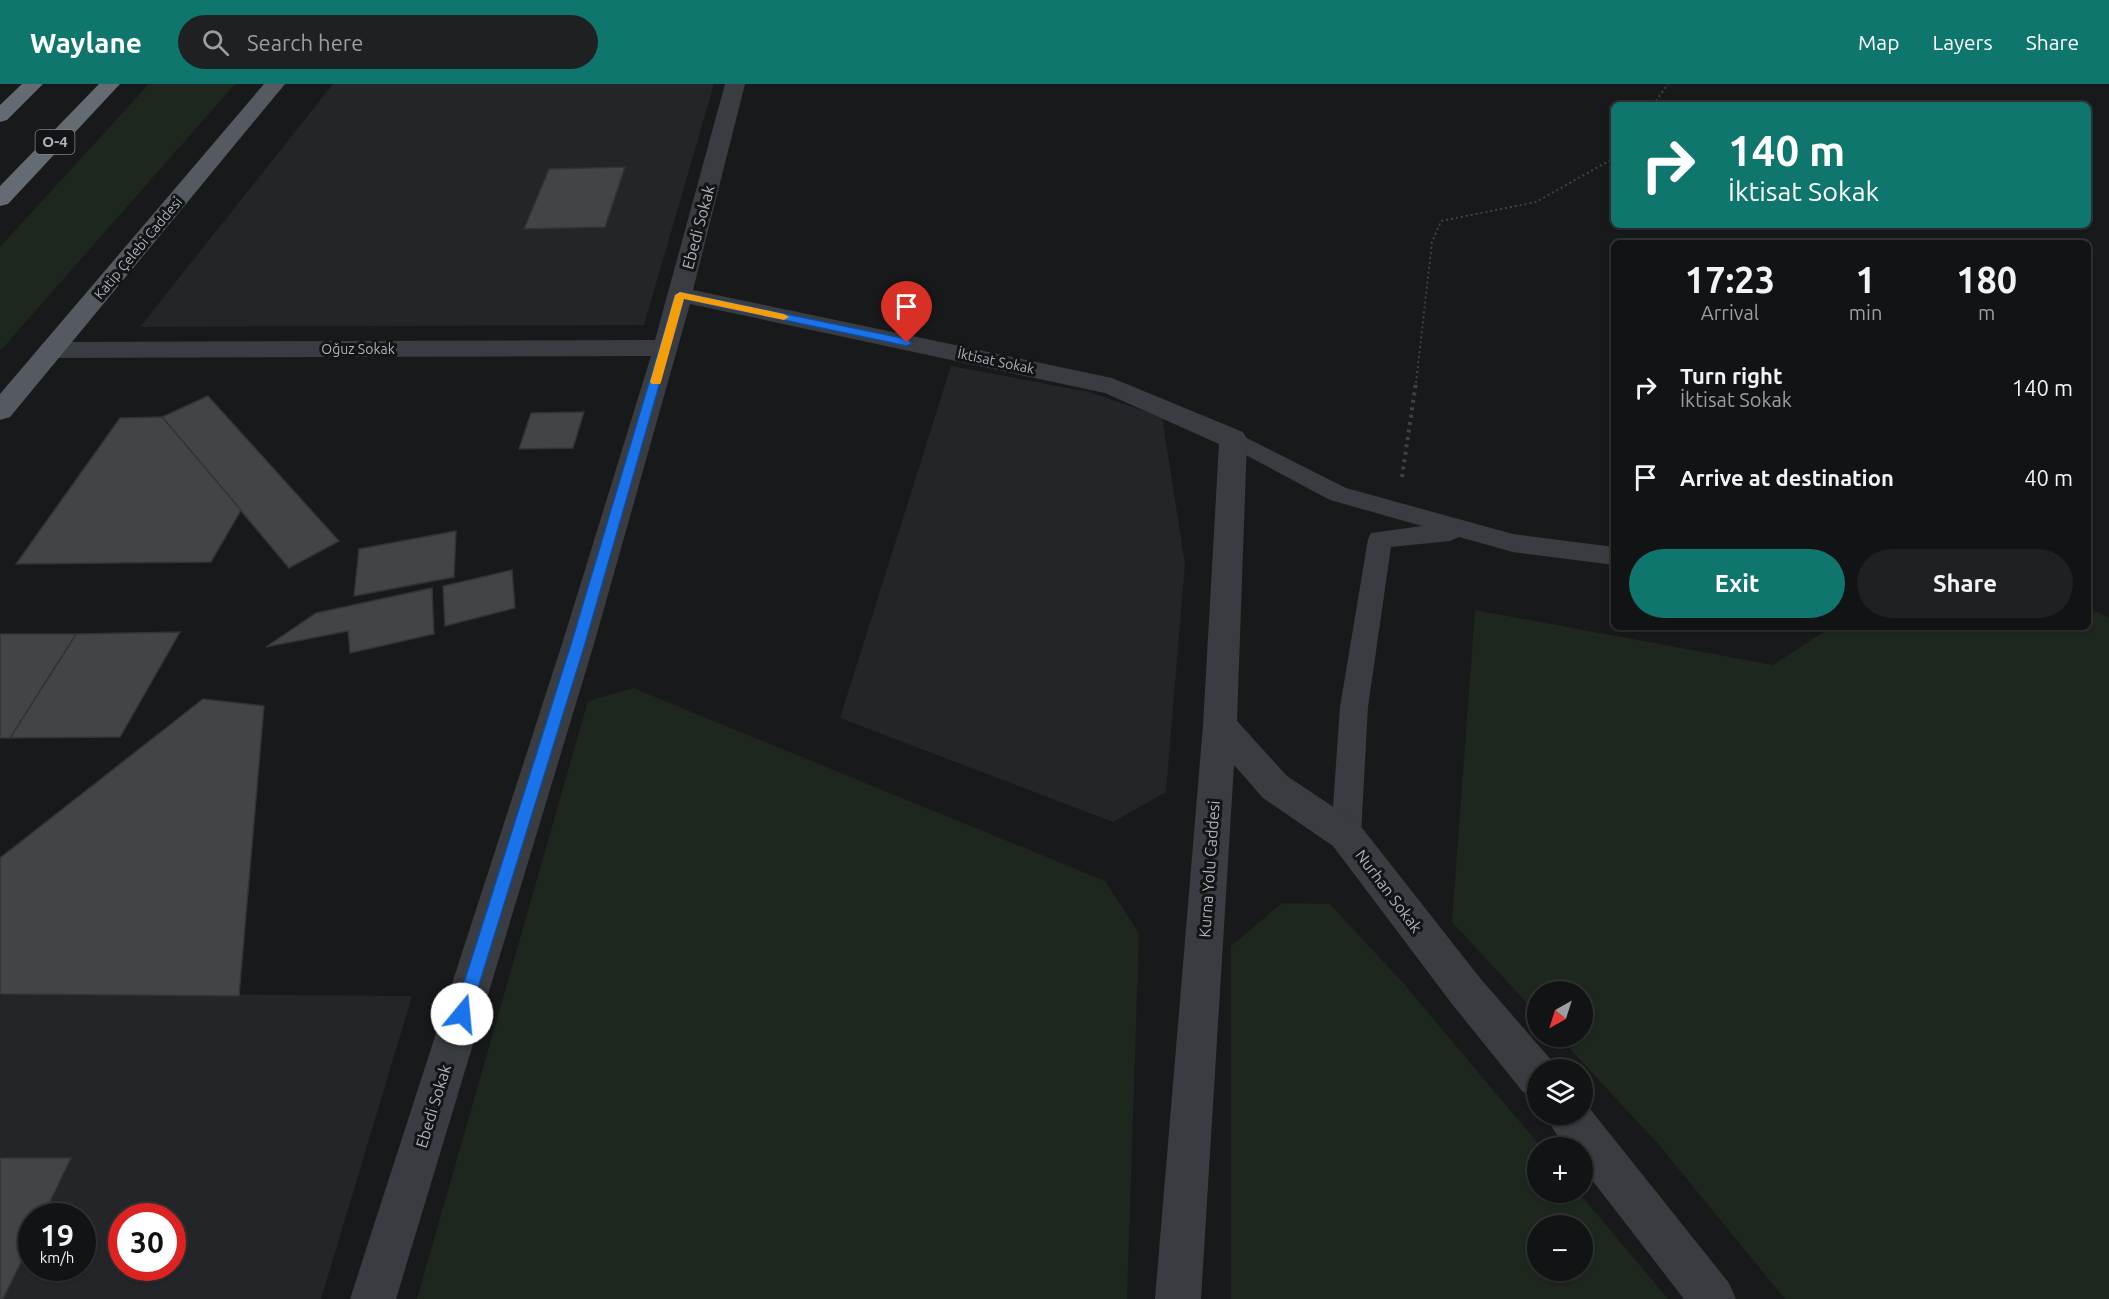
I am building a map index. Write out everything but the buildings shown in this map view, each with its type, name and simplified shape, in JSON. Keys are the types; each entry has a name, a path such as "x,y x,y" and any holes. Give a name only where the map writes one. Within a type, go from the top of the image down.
{"highway":[{"path":"0,116 33,84"},
{"name":"O-4","path":"0,199 110,84"}],"main road":[{"name":"Katip Çelebi Caddesi","path":"0,411 275,84"}],"street":[{"name":"Ebedi Sokak","path":"373,1299 578,644 666,348 735,84"},
{"name":"İktisat Sokak","path":"680,295 1112,386 1233,439"},
{"name":"Oğuz Sokak","path":"51,350 666,348"},
{"name":"Kurna Yolu Caddesi","path":"1178,1299 1220,725 1233,439"},
{"name":"Nurhan Sokak","path":"1220,725 1275,787 1346,835 1466,991 1527,1064"},
{"path":"1577,1125 1713,1299"}],"lane":[{"path":"1233,439 1338,494 1463,531 1513,543 1611,556"},
{"path":"1346,835 1354,707 1380,539 1463,531"}],"path":[{"path":"1655,102 1668,84"},
{"path":"1396,511 1413,408 1432,242 1441,221 1536,202 1611,160"}],"shaded area":[{"path":"149,84 235,84 0,351 0,247"},
{"path":"333,84 714,84 644,325 140,327"},
{"path":"951,366 1089,392 1162,417 1185,564 1166,792 1113,822 840,718"},
{"path":"2091,609 2109,618 2109,1299 1785,1299 1660,1146 1593,1074 1593,1059 1579,1059 1568,1047 1593,1047 1593,981 1527,981 1527,1003 1452,922 1475,610 1773,665 1826,630 2091,630"},
{"path":"633,688 1105,881 1139,933 1127,1299 417,1299 588,701"},
{"path":"1282,903 1330,904 1404,984 1533,1137 1527,1137 1527,1203 1587,1203 1668,1299 1231,1299 1231,946"},
{"path":"0,993 412,996 321,1299 0,1299"}],"slow traffic":[{"path":"656,382 680,295 784,317"}],"route":[{"path":"462,1014 578,644 680,295 907,343"}]}
